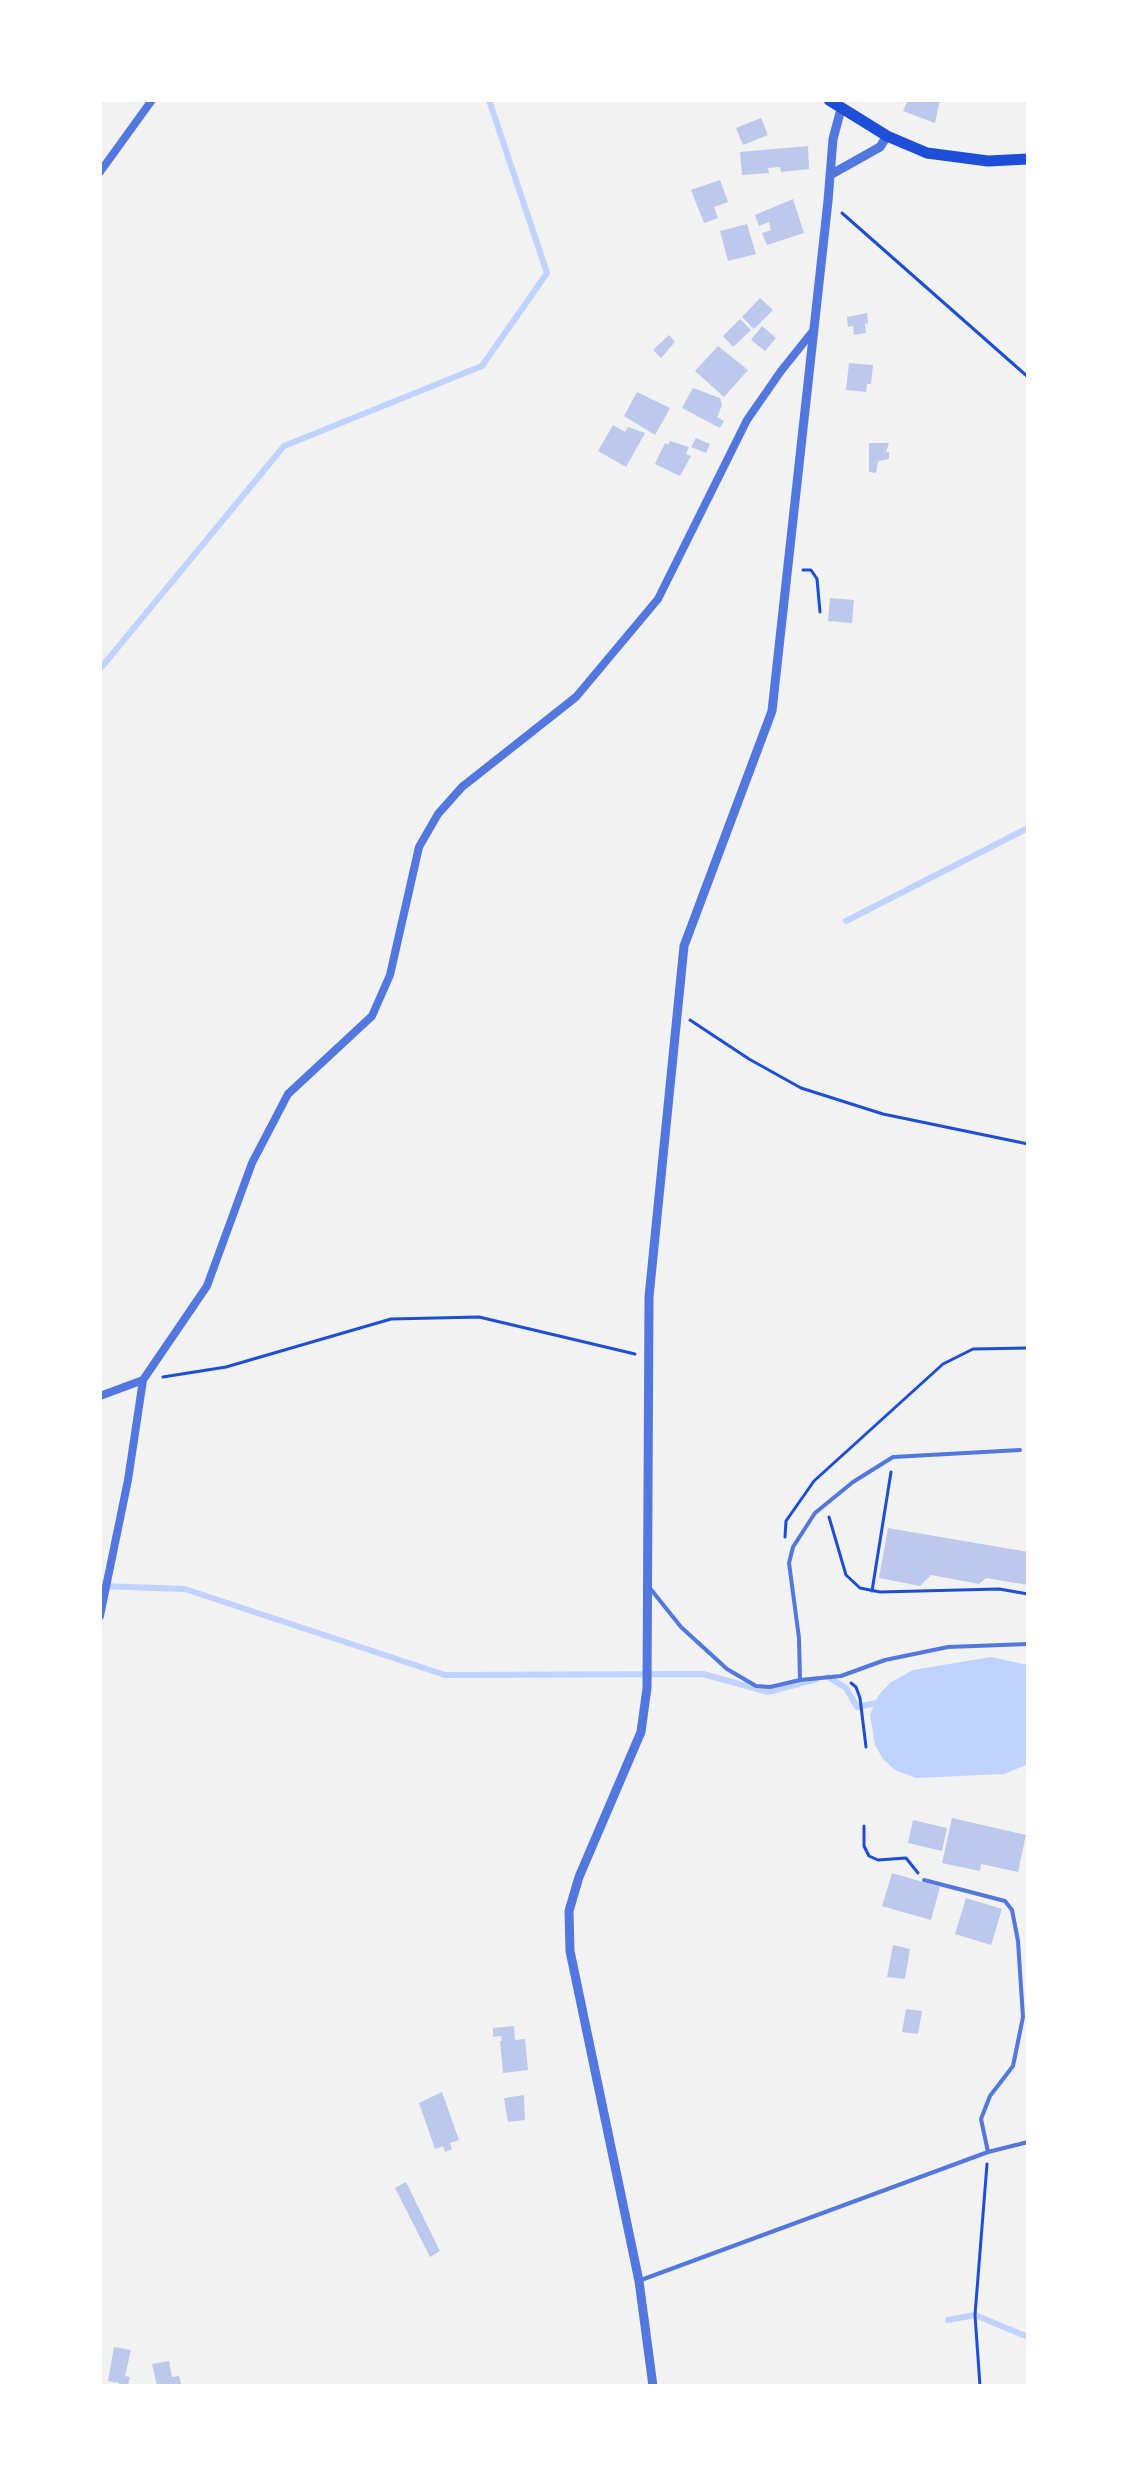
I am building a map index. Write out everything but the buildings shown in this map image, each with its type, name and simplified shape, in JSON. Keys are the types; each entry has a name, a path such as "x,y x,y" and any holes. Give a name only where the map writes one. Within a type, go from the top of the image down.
{"main road":[{"path":"829,100 887,136 927,153 988,161 1028,159"}],"street":[{"path":"100,172 152,100"},
{"path":"653,2386 639,2281 570,1951 569,1911 579,1877 641,1732 647,1688 649,1297 684,946 772,711 833,139 841,109"},
{"path":"830,175 880,147 887,136"},
{"path":"100,1616 128,1480 143,1380 207,1286 252,1163 288,1094 372,1016 390,975 419,847 438,814 462,787 576,697 658,599 747,420 813,331"},
{"path":"100,1396 143,1380"}],"lane":[{"path":"800,1680 799,1638 789,1563 793,1547 815,1513 853,1482 893,1457 1020,1450"},
{"path":"648,1585 681,1627 727,1669 756,1686 770,1687 841,1676 885,1660 948,1647 1028,1644"},
{"path":"924,1880 1005,1901 1012,1910 1018,1941 1023,2017 1013,2066 990,2096 981,2119 988,2152"},
{"path":"639,2281 988,2152 1028,2142"}],"path":[{"path":"828,201 1028,377"},
{"path":"788,570 811,570 817,579 820,612"},
{"path":"679,1013 749,1059 801,1088 883,1114 1028,1144"},
{"path":"143,1380 226,1367 391,1319 479,1317 647,1356"},
{"path":"793,1547 783,1535 786,1521 814,1481 943,1364 973,1349 1028,1348"},
{"path":"872,1591 893,1457"},
{"path":"825,1506 846,1575 860,1588 872,1591 999,1589 1028,1594"},
{"path":"841,1676 856,1687 860,1698 866,1747"},
{"path":"864,1826 864,1846 869,1856 878,1860 906,1858 924,1880"},
{"path":"980,2386 975,2315 988,2152"}],"water":[{"path":"991,1657 1028,1665 1028,1764 1004,1774 916,1778 895,1770 883,1759 875,1745 870,1715 878,1696 890,1683 913,1670"}],"waterway":[{"path":"100,669 284,446 482,366 547,273 489,100"},
{"path":"846,921 1028,828"},
{"path":"100,1586 185,1589 445,1675 703,1674 768,1692 817,1679"},
{"path":"828,1677 846,1688 857,1707 881,1702"},
{"path":"948,2320 975,2315 1028,2337"}]}
